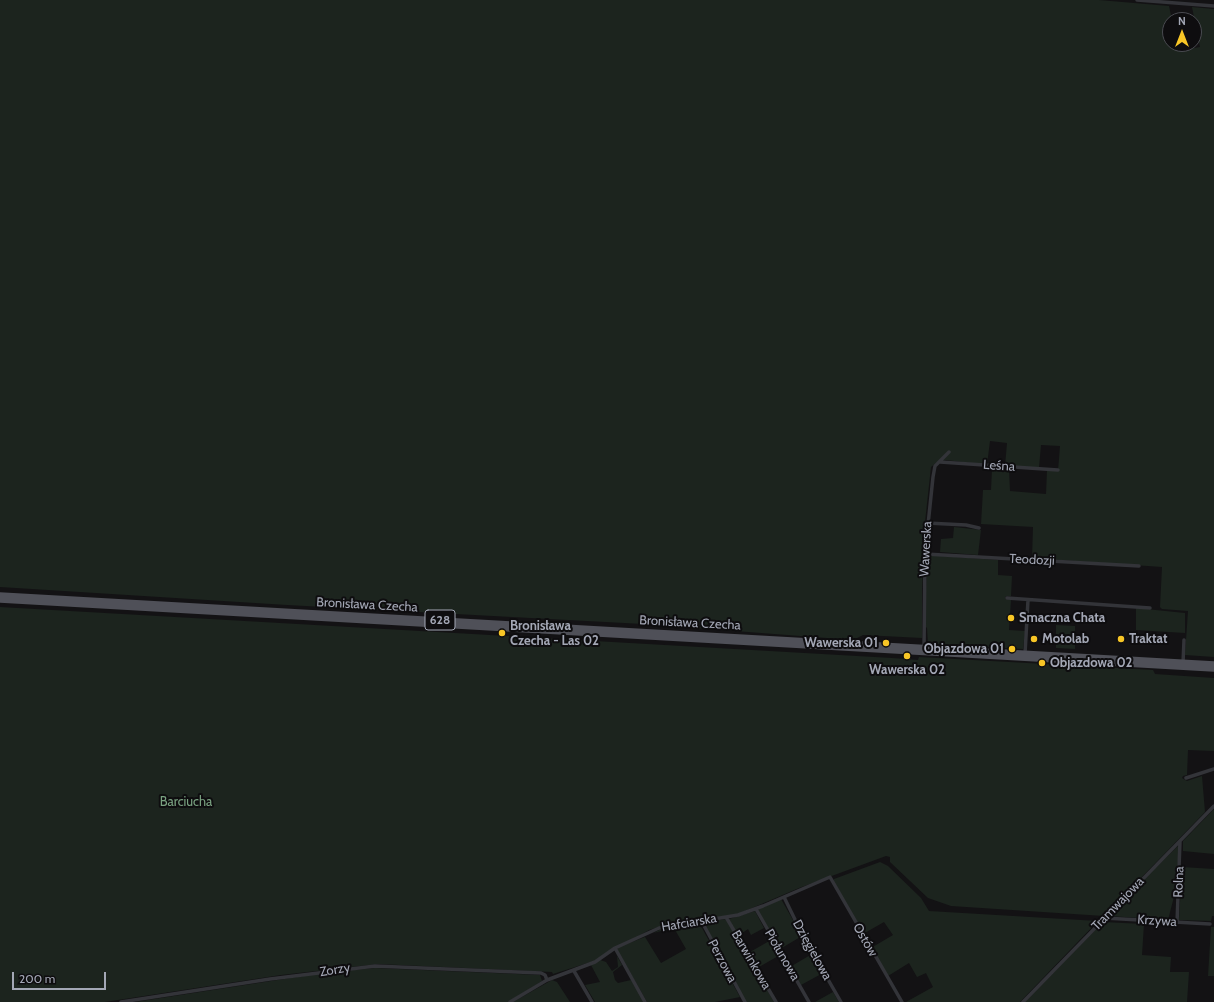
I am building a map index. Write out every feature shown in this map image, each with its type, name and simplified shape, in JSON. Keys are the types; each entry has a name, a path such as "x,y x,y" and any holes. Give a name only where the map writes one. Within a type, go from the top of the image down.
{"main road":[{"name":"Bronisława Czecha","path":"0,595 924,650"},
{"name":"Bronisława Czecha","path":"0,600 924,650"},
{"name":"628","path":"924,650 1214,670"},
{"name":"628","path":"1025,656 1214,664"}],"street":[{"path":"1137,0 1214,6"},
{"name":"Wawerska","path":"924,650 925,554 927,523 934,470 939,462 949,452"},
{"name":"Leśna","path":"939,462 946,461 967,464 1058,470"},
{"path":"927,523 966,525 979,528"},
{"name":"Teodozji","path":"925,554 1139,566"},
{"path":"1007,598 1150,608"},
{"path":"1025,656 1028,600"},
{"path":"1183,663 1184,640"},
{"path":"1186,778 1214,769"},
{"name":"Tramwajowa","path":"1023,1002 1214,806"},
{"name":"Rolna","path":"1178,923 1180,841"},
{"name":"Hafciarska","path":"510,1002 547,980 595,962 614,948 658,928 726,917 756,909 830,877"},
{"name":"Ostów","path":"830,877 902,1002"},
{"name":"Dzięgielowa","path":"784,897 803,936 841,1002"},
{"name":"Piołunowa","path":"756,909 809,1002"},
{"name":"Barwinkowa","path":"726,917 776,1002"},
{"name":"Krzywa","path":"1104,918 1210,924"},
{"name":"Perzowa","path":"701,920 744,1002"},
{"path":"614,948 645,1002"},
{"name":"Zorzy","path":"121,1002 270,979 375,966 541,973 545,975 547,980"},
{"path":"574,971 592,1002"}],"green space":[{"path":"0,0 1099,0 1169,6 1170,12 1162,12 1162,52 1202,52 1202,12 1193,12 1192,7 1214,9 1214,657 1185,655 1188,611 1162,609 1160,607 1162,567 1032,558 1033,527 981,524 983,490 991,490 992,469 1009,469 1010,491 1046,494 1047,470 1058,471 1060,446 1041,445 1039,468 1005,466 1007,443 990,441 987,465 946,460 937,462 931,467 925,522 922,590 922,638 863,635 853,640 643,624 287,605 0,587"},
{"path":"954,527 981,530 978,555 940,552 941,539 953,538"},
{"path":"927,555 998,560 998,575 1012,576 1011,596 1006,596 1005,599 1011,600 1009,630 1025,631 1023,649 928,644 927,628 925,626"},
{"name":"Barciucha","path":"0,607 918,660 919,657 1153,670 1155,674 1214,678 1214,751 1188,750 1187,775 1183,776 1182,778 1187,781 1202,776 1205,812 1104,916 951,906 928,898 890,862 890,857 886,856 799,888 738,914 661,926 649,930 594,961 553,974 552,972 378,964 281,975 105,1002 0,1002"},
{"path":"1136,608 1185,613 1185,633 1136,630"},
{"path":"1056,625 1075,626 1075,649 1056,648"},
{"path":"1214,809 1214,854 1183,851 1183,841"},
{"path":"1179,845 1176,889 1168,920 1110,916 1132,891"},
{"path":"880,862 888,866 921,898 929,911 1098,921 1020,1002 906,1002 933,987 926,973 917,977 909,963 888,976 871,948 893,935 884,922 863,934 834,882 834,879"},
{"path":"1182,867 1214,869 1214,916 1212,916 1211,921 1179,920"},
{"path":"781,899 802,936 780,949 757,910"},
{"path":"755,911 764,928 751,935 748,929 738,936 729,919"},
{"path":"726,919 774,1002 746,1002 703,922"},
{"path":"1103,922 1144,924 1142,955 1171,957 1170,972 1189,972 1187,1002 1025,1002"},
{"path":"690,923 696,924 702,928 740,997 715,1002 647,1002 616,948 645,937 661,963 686,949 674,928 653,933 664,928"},
{"path":"1211,927 1214,927 1214,976 1208,976"},
{"path":"771,940 780,955 759,967 750,952"},
{"path":"812,954 823,973 801,985 790,967"},
{"path":"617,956 622,965 613,972 615,980 618,983 631,980 645,1002 595,1002 585,985 600,982 591,965 600,960 606,962 612,971 618,967"},
{"path":"375,968 540,975 542,981 508,1002 135,1002 323,973"},
{"path":"552,980 557,982 570,1002 513,1002"},
{"path":"833,992 839,1002 815,1002"}],"place":[{"name":"Smaczna Chata","path":"1011,618"},
{"name":"Bronisława Czecha - Las 02","path":"502,633"},
{"name":"Motolab","path":"1034,639"},
{"name":"Traktat","path":"1121,639"},
{"name":"Wawerska 01","path":"886,643"},
{"name":"Objazdowa 01","path":"1012,649"},
{"name":"Wawerska 02","path":"907,656"},
{"name":"Objazdowa 02","path":"1042,663"}]}
